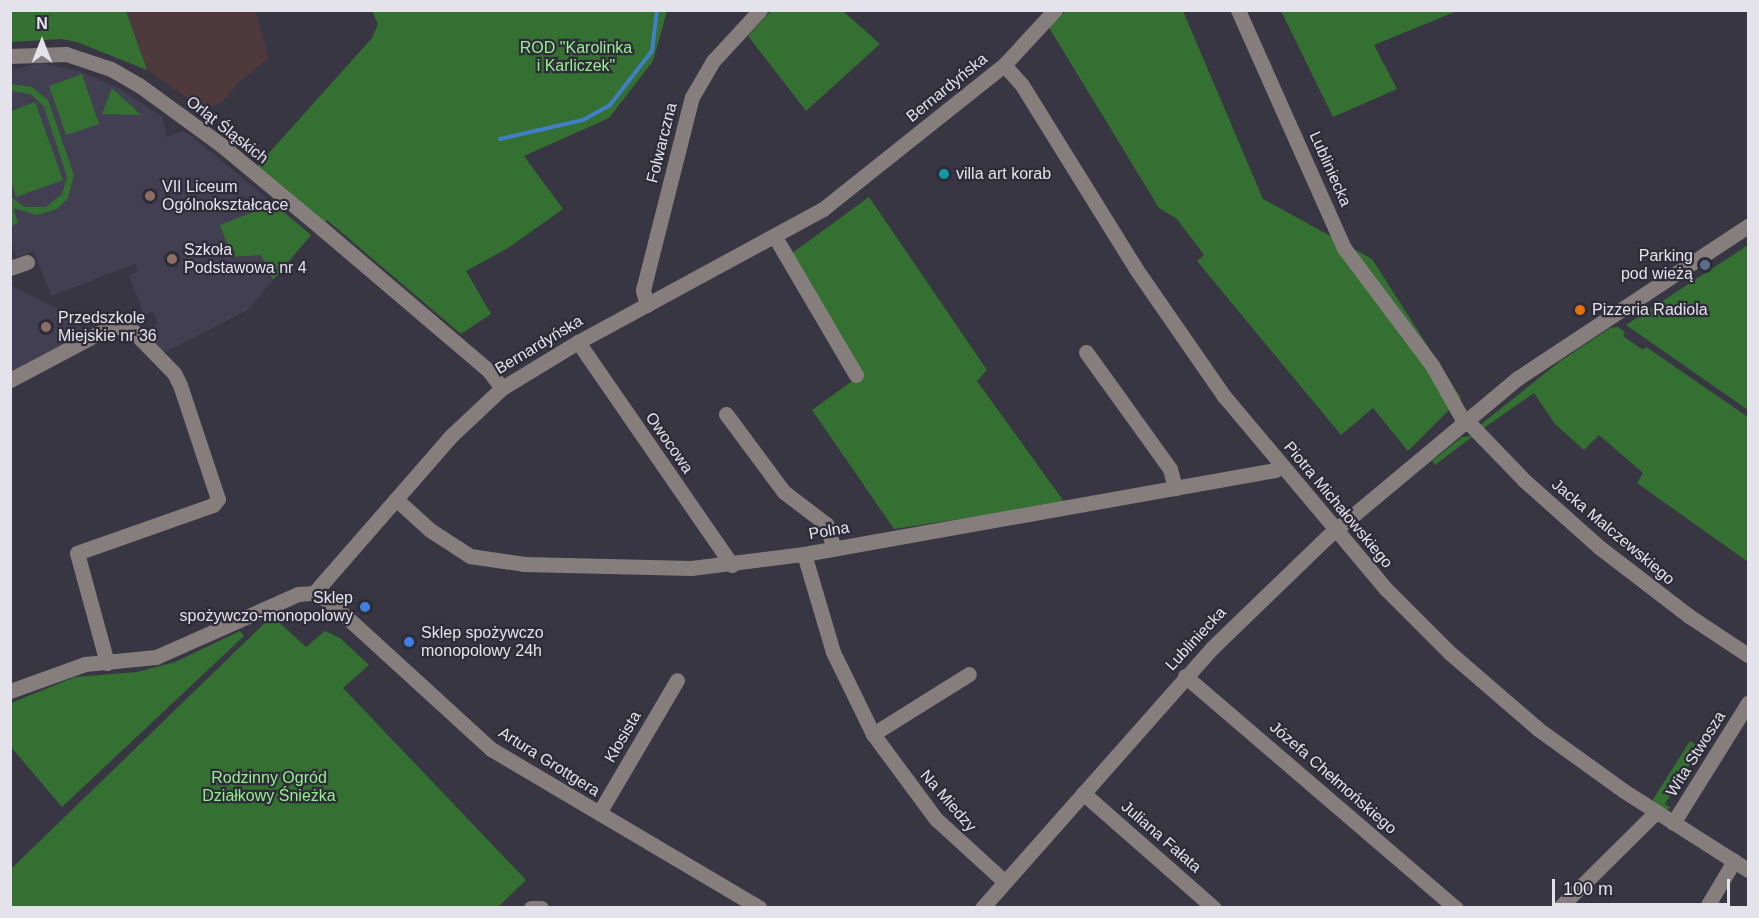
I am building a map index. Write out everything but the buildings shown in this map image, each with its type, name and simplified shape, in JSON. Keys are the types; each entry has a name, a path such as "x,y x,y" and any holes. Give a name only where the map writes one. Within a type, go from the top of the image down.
{"street":[{"name":"Folwarczna","path":"647,305 643,290 692,97 713,61 760,10"},
{"name":"Bernardyńska","path":"314,593 452,435 502,388 578,342 823,209 1004,65 1055,10"},
{"name":"Lubliniecka","path":"1238,10 1344,248 1432,365 1465,421"},
{"name":"Orląt Śląskich","path":"10,56 66,54 111,69 139,85 220,144 320,227 489,371 502,388"},
{"name":"Piotra Michałowskiego","path":"1004,65 1022,85 1181,337 1280,465 1387,590 1478,679 1591,769 1749,870"},
{"name":"Lubliniecka","path":"982,908 1185,676 1256,602 1335,530 1465,421 1556,351 1749,226"},
{"path":"775,237 856,375"},
{"path":"10,268 27,262"},
{"path":"10,380 111,327 132,330 174,373 180,386 218,499 213,505 77,554 107,663"},
{"name":"Owocowa","path":"578,342 732,565"},
{"path":"1086,352 1170,469 1175,488"},
{"path":"726,414 784,492 826,524 834,549"},
{"name":"Jacka Malczewskiego","path":"1465,421 1525,481 1599,546 1689,616 1749,655"},
{"name":"Polna","path":"397,500 454,549 487,560 624,568 732,565 834,549 1275,470 1280,465"},
{"name":"Na Miedzy","path":"804,554 836,660 873,734 936,819 1005,882"},
{"path":"10,691 62,670 156,657 298,594 314,593"},
{"name":"Artura Grottgera","path":"314,593 330,602 491,749 760,908"},
{"path":"873,734 969,674"},
{"name":"Józefa Chełmońskiego","path":"1185,676 1456,908"},
{"name":"Kłosista","path":"599,813 677,680"},
{"name":"Wita Stwosza","path":"1673,823 1749,704"},
{"name":"Juliana Fałata","path":"1083,793 1215,908"},
{"name":"Wita Stwosza","path":"1559,908 1656,812"},
{"path":"1706,908 1734,861"},
{"path":"531,908 541,908"}],"shaded area":[{"path":"126,11 255,11 269,58 239,82 221,103 204,110 147,70"},
{"path":"41,63 79,71 117,87 162,117 167,137 183,131 189,134 311,235 248,310 161,354 150,338 157,321 153,311 144,315 129,275 138,272 135,264 51,296 34,251 17,257 11,241 11,70"},
{"name":"Przedszkole Miejskie nr 36","path":"10,285 78,319 83,336 11,374"}],"green space":[{"path":"10,11 126,11 147,70 77,42 61,39 11,42"},
{"name":"ROD \"Karolinka i Karliczek\"","path":"372,11 667,11 653,61 609,118 524,156 563,209 508,248 466,271 491,314 461,334 327,220 325,222 252,172 372,38 378,24"},
{"path":"771,11 843,11 880,44 806,111 748,36"},
{"path":"1066,11 1183,11 1263,199 1372,259 1461,398 1408,451 1373,408 1341,435 1197,261 1204,255 1177,219 1159,208 1048,26"},
{"path":"1281,11 1457,11 1374,45 1397,89 1333,117"},
{"path":"82,74 99,124 66,135 49,86"},
{"path":"11,84 32,87 48,100 74,175 68,198 57,209 36,215 13,208 18,223 11,226 11,197 25,207 46,207 62,194 67,177 44,107 31,94 11,91"},
{"path":"112,88 141,115 102,114"},
{"path":"35,102 63,180 16,197 11,181 11,111"},
{"path":"869,197 987,370 977,381 1065,503 894,529 812,410 862,374 791,254"},
{"path":"274,204 311,235 273,280 261,255 232,257 220,225"},
{"path":"1748,245 1748,410 1626,325"},
{"path":"1618,327 1625,332 1623,336 1643,350 1646,347 1748,417 1748,562 1637,483 1643,473 1599,435 1584,450 1555,424 1534,393 1481,430 1479,426 1559,362 1610,328"},
{"path":"1473,436 1502,468 1472,437 1435,465 1432,461 1462,437"},
{"name":"Rodzinny Ogród Działkowy Śnieżka","path":"272,616 306,647 325,631 340,638 369,665 343,688 526,880 498,907 11,907 11,869"},
{"path":"240,631 244,636 62,807 11,747 11,703 75,677 137,672 175,662"},
{"path":"1690,741 1704,750 1696,755 1665,804 1671,808 1666,810 1652,801"}],"waterway":[{"path":"500,139 583,120 610,105 652,51 657,10"}],"place":[{"name":"villa art korab","path":"944,174"},
{"name":"VII Liceum Ogólnokształcące","path":"150,196"},
{"name":"Szkoła Podstawowa nr 4","path":"172,259"},
{"name":"Parking pod wieżą","path":"1705,265"},
{"name":"Pizzeria Radiola","path":"1580,310"},
{"name":"Przedszkole Miejskie nr 36","path":"46,327"},
{"name":"Sklep spożywczo-monopolowy","path":"365,607"},
{"name":"Sklep spożywczo monopolowy 24h","path":"409,642"}]}
